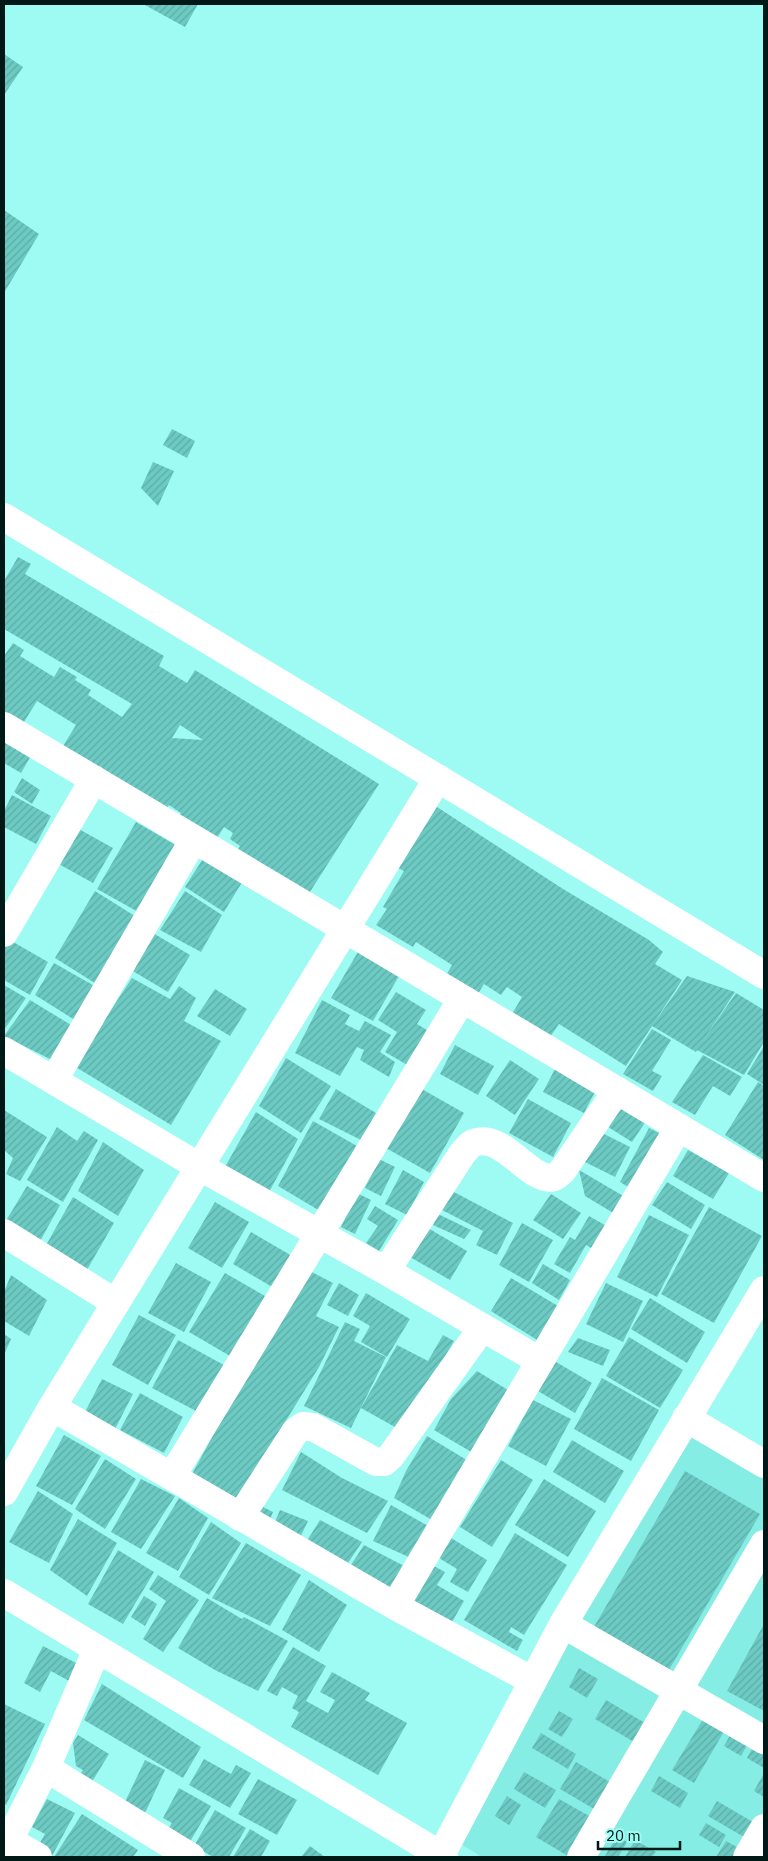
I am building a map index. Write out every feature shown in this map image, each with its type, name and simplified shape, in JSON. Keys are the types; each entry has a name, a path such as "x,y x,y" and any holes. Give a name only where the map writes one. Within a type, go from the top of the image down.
{"street":[{"path":"4,517 764,975"},
{"path":"4,726 764,1178"},
{"path":"4,1492 52,1407 438,778"},
{"path":"4,933 94,779"},
{"path":"54,1080 194,839"},
{"path":"172,1476 462,999"},
{"path":"4,1051 200,1167 386,1271 540,1361"},
{"path":"386,1271 462,1154 471,1144 482,1142 500,1146 534,1172 554,1177 563,1170 617,1090"},
{"path":"395,1606 679,1127"},
{"path":"4,1233 116,1303"},
{"path":"4,1593 442,1857 563,1624 764,1290"},
{"path":"240,1517 295,1432 303,1426 313,1427 376,1462 384,1462 391,1456 482,1328"},
{"path":"52,1407 395,1606 533,1681"},
{"path":"686,1418 764,1464"},
{"path":"581,1857 764,1544"},
{"path":"563,1624 764,1740"},
{"path":"38,1857 6,1845 46,1768 97,1649"},
{"path":"46,1768 190,1857"},
{"path":"747,1857 764,1828"}],"shaded area":[{"path":"690,1429 764,1472 764,1857 482,1857 446,1835"}],"building":[{"path":"143,4 198,4 185,27"},
{"path":"4,54 23,67 4,95"},
{"path":"4,210 39,234 4,293"},
{"path":"172,429 195,441 187,458 163,445"},
{"path":"153,462 174,471 158,506 141,488"},
{"path":"18,557 31,564 25,574 164,656 159,666 187,683 195,670 379,784 306,898 236,853 240,846 230,839 233,833 224,827 217,838 176,819 181,813 169,805 166,809 60,751 76,725 37,701 19,730 4,720 4,656 13,643 24,650 20,656 54,677 60,667 77,677 75,680 91,690 88,695 122,717 132,704 4,629 4,581","holes":["180,725 203,740 172,738"]},
{"path":"4,735 32,754 21,773 4,763"},
{"path":"22,778 40,790 32,804 14,792"},
{"path":"12,795 51,816 36,844 4,827 4,811"},
{"path":"437,807 563,889 649,940 663,952 655,964 682,980 626,1066 559,1024 550,1037 512,1014 522,997 507,987 501,995 484,984 476,997 445,977 452,965 416,942 413,947 376,925 387,909 383,907 404,871 398,868"},
{"path":"136,822 179,847 140,913 97,889"},
{"path":"77,828 113,848 93,883 57,863"},
{"path":"206,854 244,879 224,912 185,887"},
{"path":"95,891 138,918 98,985 55,958"},
{"path":"185,891 222,915 201,952 160,930"},
{"path":"153,933 190,955 168,992 131,970"},
{"path":"8,939 48,962 30,995 4,980 4,946"},
{"path":"362,945 403,969 373,1021 331,998"},
{"path":"54,963 98,988 78,1022 35,995"},
{"path":"687,976 735,992 704,1039 736,993 764,1010 764,1042 744,1075 697,1050 696,1052 652,1026"},
{"path":"132,978 170,999 179,986 196,998 184,1021 221,1041 171,1125 74,1066"},
{"path":"4,985 26,998 4,1030"},
{"path":"215,989 247,1009 230,1036 197,1016"},
{"path":"396,992 426,1010 417,1024 430,1032 409,1066 385,1052 397,1032 378,1020"},
{"path":"30,1000 71,1025 52,1060 4,1036"},
{"path":"322,1000 350,1015 345,1024 359,1031 365,1021 391,1035 380,1052 395,1062 389,1077 360,1060 364,1050 357,1047 340,1076 295,1053"},
{"path":"652,1029 671,1040 652,1071 662,1076 653,1091 623,1074"},
{"path":"455,1045 494,1066 478,1095 440,1074"},
{"path":"764,1046 764,1085 747,1074"},
{"path":"703,1055 742,1077 730,1096 713,1086 695,1115 672,1102"},
{"path":"286,1058 331,1086 301,1133 259,1106"},
{"path":"510,1060 539,1079 515,1115 486,1096"},
{"path":"556,1067 597,1088 584,1113 543,1092"},
{"path":"758,1082 764,1086 764,1160 725,1135"},
{"path":"420,1088 464,1113 430,1173 386,1148"},
{"path":"336,1089 376,1113 361,1140 319,1119"},
{"path":"528,1099 571,1123 553,1157 509,1133"},
{"path":"618,1104 646,1121 632,1142 605,1125"},
{"path":"4,1110 47,1137 20,1181 6,1174 13,1158 4,1150"},
{"path":"256,1112 298,1139 269,1192 225,1167"},
{"path":"313,1121 357,1146 320,1211 278,1186"},
{"path":"57,1127 77,1141 84,1131 98,1140 63,1202 27,1180"},
{"path":"649,1128 663,1135 633,1190 620,1182"},
{"path":"598,1131 630,1147 615,1177 583,1161"},
{"path":"103,1142 144,1170 118,1216 78,1191"},
{"path":"688,1150 729,1173 713,1199 673,1176"},
{"path":"379,1159 395,1167 381,1196 365,1188"},
{"path":"403,1170 424,1182 407,1215 385,1204"},
{"path":"579,1170 625,1197 615,1214 585,1196"},
{"path":"667,1182 705,1205 691,1229 652,1205"},
{"path":"27,1186 60,1205 39,1243 4,1224"},
{"path":"452,1191 513,1223 497,1255 476,1245 483,1231 442,1210"},
{"path":"357,1193 371,1200 355,1234 341,1227"},
{"path":"551,1194 581,1213 563,1239 533,1220"},
{"path":"73,1197 114,1223 84,1275 44,1249"},
{"path":"215,1202 249,1222 222,1268 188,1248"},
{"path":"375,1206 398,1220 379,1251 366,1243 378,1226 367,1219"},
{"path":"709,1207 762,1236 714,1323 661,1294"},
{"path":"438,1214 471,1230 464,1239 433,1225"},
{"path":"649,1215 689,1235 657,1297 617,1277"},
{"path":"589,1216 610,1228 596,1251 586,1245 570,1273 554,1264 570,1237 575,1240"},
{"path":"522,1223 553,1240 529,1282 499,1265"},
{"path":"428,1228 467,1251 450,1280 410,1257"},
{"path":"251,1232 292,1256 274,1288 233,1264"},
{"path":"176,1263 211,1282 184,1332 148,1313"},
{"path":"543,1264 570,1280 559,1300 532,1283"},
{"path":"304,1268 333,1283 316,1316 339,1327 319,1367 274,1440 240,1502 191,1476"},
{"path":"225,1273 265,1296 230,1356 189,1332"},
{"path":"11,1275 47,1300 29,1336 4,1321 4,1292"},
{"path":"511,1278 563,1309 542,1343 491,1311"},
{"path":"339,1283 359,1295 348,1316 327,1305"},
{"path":"606,1283 643,1301 623,1342 586,1324"},
{"path":"366,1293 410,1319 387,1357 361,1342 370,1326 353,1316"},
{"path":"650,1298 705,1332 687,1363 631,1329"},
{"path":"139,1315 176,1335 148,1385 112,1365"},
{"path":"345,1322 360,1329 354,1341 386,1357 351,1428 304,1406"},
{"path":"4,1334 11,1339 4,1355"},
{"path":"443,1335 454,1341 402,1431 361,1408 397,1345 428,1361"},
{"path":"629,1337 683,1370 660,1408 606,1376"},
{"path":"578,1338 610,1350 603,1366 568,1352"},
{"path":"178,1340 224,1365 198,1412 152,1388"},
{"path":"556,1362 592,1383 575,1413 538,1391"},
{"path":"477,1371 508,1390 473,1453 434,1430 451,1399"},
{"path":"602,1378 659,1410 631,1461 574,1429"},
{"path":"102,1379 133,1394 115,1429 84,1414"},
{"path":"140,1393 183,1417 164,1453 120,1430"},
{"path":"533,1400 571,1419 546,1466 508,1446"},
{"path":"64,1435 101,1456 72,1505 36,1486"},
{"path":"427,1436 470,1462 432,1520 394,1498 406,1471"},
{"path":"572,1440 624,1471 605,1503 553,1472"},
{"path":"301,1452 342,1478 388,1501 367,1533 282,1490"},
{"path":"105,1459 136,1479 105,1529 75,1509"},
{"path":"501,1460 533,1480 492,1547 460,1527"},
{"path":"685,1471 760,1514 666,1675 591,1632"},
{"path":"141,1479 175,1496 141,1549 111,1532"},
{"path":"544,1479 596,1511 568,1557 515,1525"},
{"path":"38,1491 73,1514 49,1563 9,1542"},
{"path":"179,1498 208,1518 178,1571 146,1553"},
{"path":"257,1504 273,1512 268,1525 248,1516"},
{"path":"391,1505 430,1527 411,1558 373,1541"},
{"path":"280,1510 308,1521 297,1544 272,1529"},
{"path":"78,1519 117,1543 87,1596 50,1570"},
{"path":"320,1520 362,1542 344,1569 303,1547"},
{"path":"211,1522 241,1543 209,1595 179,1577"},
{"path":"515,1533 567,1565 524,1635 511,1627 509,1632 523,1640 517,1651 464,1620"},
{"path":"451,1538 487,1560 468,1592 450,1582 457,1569 439,1558"},
{"path":"246,1543 301,1575 270,1626 212,1598"},
{"path":"364,1545 406,1567 389,1599 345,1574"},
{"path":"118,1550 154,1572 123,1624 88,1604"},
{"path":"432,1565 445,1572 437,1585 464,1601 448,1629 408,1606"},
{"path":"158,1575 199,1600 163,1652 143,1639 166,1601 149,1589"},
{"path":"309,1580 347,1605 319,1652 282,1630"},
{"path":"144,1596 157,1604 145,1626 131,1617"},
{"path":"207,1598 242,1619 244,1617 288,1641 258,1691 215,1670 178,1648"},
{"path":"764,1624 764,1711 727,1691"},
{"path":"43,1646 78,1664 69,1681 51,1671 40,1692 24,1683"},
{"path":"293,1647 326,1666 306,1701 328,1713 335,1700 320,1692 332,1672 370,1693 365,1700 407,1723 378,1775 291,1727 299,1712 292,1708 298,1696 282,1687 277,1696 267,1691"},
{"path":"579,1668 598,1679 587,1698 569,1687"},
{"path":"102,1684 201,1747 183,1778 84,1720"},
{"path":"606,1700 645,1723 634,1742 595,1719"},
{"path":"4,1704 45,1724 6,1805 4,1804"},
{"path":"559,1711 573,1719 562,1737 548,1729"},
{"path":"705,1716 726,1728 694,1783 672,1770"},
{"path":"732,1732 749,1742 741,1756 724,1746"},
{"path":"541,1733 576,1754 568,1769 532,1748"},
{"path":"78,1735 109,1754 90,1785 78,1778 83,1770 76,1766 73,1743"},
{"path":"753,1747 764,1753 764,1768 747,1758"},
{"path":"204,1759 231,1774 236,1765 251,1773 230,1808 189,1785"},
{"path":"145,1760 165,1770 146,1811 143,1813 124,1804"},
{"path":"576,1762 610,1782 594,1809 560,1789"},
{"path":"524,1772 556,1790 545,1808 514,1789"},
{"path":"764,1773 764,1797 754,1791"},
{"path":"659,1776 688,1793 680,1808 651,1791"},
{"path":"258,1779 297,1800 277,1835 238,1814"},
{"path":"179,1788 211,1806 188,1845 166,1832 172,1823 163,1818"},
{"path":"507,1796 521,1805 509,1825 495,1816"},
{"path":"47,1799 75,1813 52,1856 37,1848 45,1834 32,1827"},
{"path":"559,1799 591,1817 568,1856 536,1837"},
{"path":"717,1801 758,1825 749,1840 708,1816"},
{"path":"215,1810 246,1828 229,1857 213,1857 194,1846"},
{"path":"82,1814 138,1850 133,1857 54,1857"},
{"path":"706,1823 726,1835 719,1847 699,1835"},
{"path":"250,1829 270,1841 261,1857 233,1857"},
{"path":"617,1836 627,1842 618,1857 605,1856"},
{"path":"635,1840 656,1852 652,1857 625,1857"},
{"path":"726,1841 746,1852 743,1857 716,1857"},
{"path":"310,1846 325,1857 301,1857"}]}
